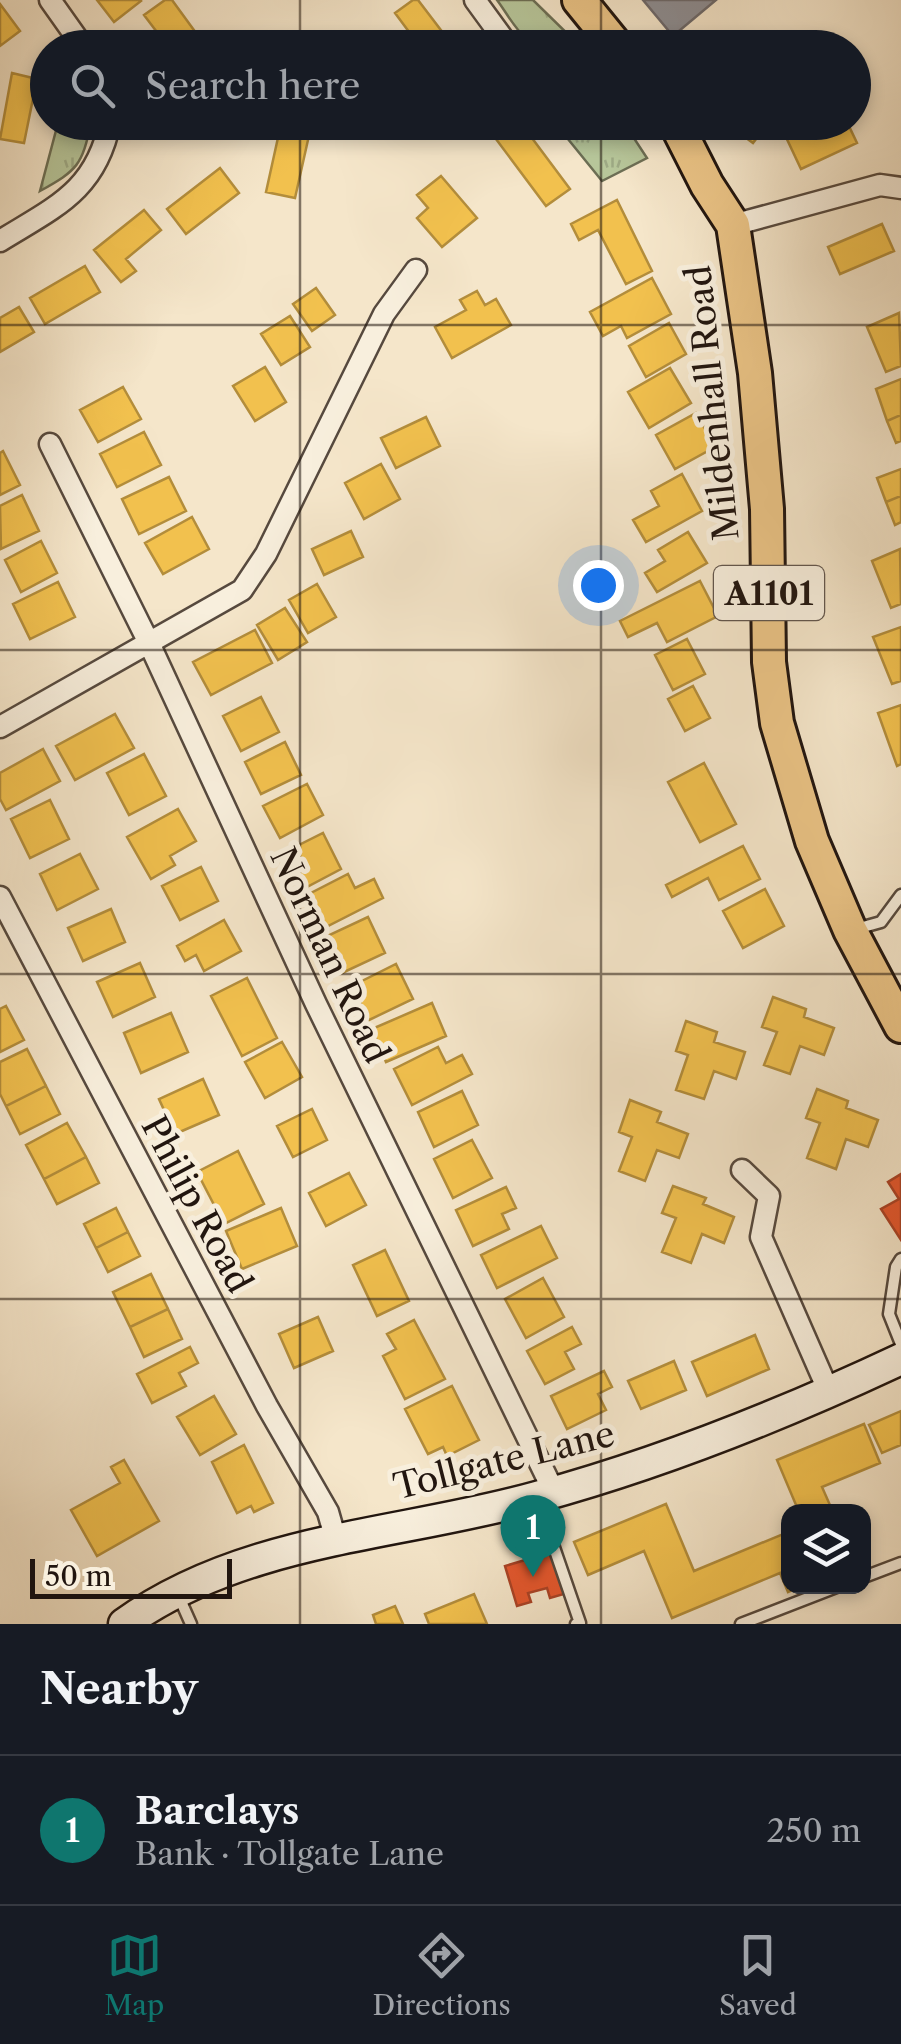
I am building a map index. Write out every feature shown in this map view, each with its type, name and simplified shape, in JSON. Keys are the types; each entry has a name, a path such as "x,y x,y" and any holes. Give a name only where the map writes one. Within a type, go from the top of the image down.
{"main road":[{"path":"579,0 603,30"},
{"name":"Mildenhall Road","path":"684,140 707,186 733,224 754,373 765,490 770,662 778,722 812,841 850,930 901,1026"}],"street":[{"path":"50,0 71,30"},
{"path":"475,0 497,30"},
{"path":"0,240 72,197 93,172 106,140"},
{"path":"733,224 880,186 901,188"},
{"path":"0,727 242,590 266,554 384,314 416,270"},
{"name":"Norman Road","path":"50,444 150,643 546,1494"},
{"name":"Philip Road","path":"0,897 267,1406 328,1512 336,1540"},
{"path":"742,1170 769,1196 760,1237 830,1392"},
{"name":"Tollgate Lane","path":"124,1624 177,1591 280,1552 546,1494 704,1443 901,1359"}],"lane":[{"path":"850,930 881,922 901,895"},
{"path":"901,1259 896,1267 889,1314 901,1344"},
{"path":"889,1314 901,1298"},
{"path":"889,1314 901,1308"},
{"path":"546,1494 580,1623 576,1624"},
{"path":"871,1574 901,1563"},
{"path":"177,1591 190,1624"},
{"path":"741,1624 818,1594"}],"green space":[{"path":"497,0 533,0 564,30 519,30"},
{"path":"54,140 87,140 76,165 40,191"},
{"path":"569,140 635,140 647,158 602,181"}],"building: Homes":[{"path":"97,0 140,0 141,1 114,22"},
{"path":"165,0 172,0 194,30 155,30 144,15"},
{"path":"418,0 441,30 408,30 395,13"},
{"path":"0,4 20,31 0,46"},
{"path":"12,73 30,77 30,113 24,143 0,139"},
{"path":"277,140 308,140 295,198 266,192"},
{"path":"497,140 533,140 570,189 546,206"},
{"path":"787,140 856,140 857,143 801,169"},
{"path":"220,168 239,193 186,234 167,209"},
{"path":"441,176 477,218 442,247 417,218 428,208 417,195"},
{"path":"617,200 652,271 626,284 598,230 579,240 571,224"},
{"path":"144,210 161,230 126,259 136,271 121,282 94,250"},
{"path":"882,224 894,251 840,274 828,247"},
{"path":"85,266 100,292 45,324 30,298"},
{"path":"652,278 671,314 627,338 621,326 603,336 590,312"},
{"path":"316,288 335,315 312,331 293,304"},
{"path":"477,291 485,305 496,299 511,325 452,358 435,327 466,310 460,300"},
{"path":"19,307 34,332 0,352 0,318"},
{"path":"899,313 901,366 886,372 867,327"},
{"path":"290,316 310,347 281,365 261,334"},
{"path":"669,323 686,354 646,377 629,346"},
{"path":"265,367 286,402 255,421 233,386"},
{"path":"670,368 691,403 649,428 628,392"},
{"path":"901,379 901,415 887,421 876,389"},
{"path":"123,387 141,419 98,442 80,410"},
{"path":"696,413 715,447 675,469 656,435"},
{"path":"901,415 901,441 896,443 887,421"},
{"path":"426,417 440,446 396,468 381,438"},
{"path":"144,432 161,465 117,487 100,454"},
{"path":"3,451 20,485 0,495 0,453"},
{"path":"381,464 400,499 364,519 345,483"},
{"path":"901,469 901,496 886,502 877,478"},
{"path":"682,474 702,511 646,542 633,520 659,506 651,491"},
{"path":"169,477 186,511 139,534 122,499"},
{"path":"22,495 39,531 1,549 0,506"},
{"path":"901,496 901,522 895,525 886,502"},
{"path":"192,517 209,549 163,574 145,543"},
{"path":"351,531 363,557 324,575 312,549"},
{"path":"688,532 707,563 657,592 645,573 665,561 658,550"},
{"path":"41,541 57,573 21,592 5,560"},
{"path":"900,549 901,604 891,608 872,561"},
{"path":"700,581 718,616 667,642 657,623 628,637 620,621"},
{"path":"58,582 75,617 30,639 13,604"},
{"path":"317,584 336,617 308,633 289,600"},
{"path":"285,608 307,642 278,660 257,625"},
{"path":"901,627 901,681 892,684 873,637"},
{"path":"255,630 272,663 211,695 193,662"},
{"path":"687,639 705,674 673,690 655,655"},
{"path":"693,686 710,718 685,731 668,699"},
{"path":"261,697 279,732 241,751 223,716"},
{"path":"901,705 901,764 897,766 878,713"},
{"path":"115,714 134,748 75,780 56,746"},
{"path":"285,742 301,775 261,794 245,762"},
{"path":"43,749 60,781 6,810 0,799 0,773"},
{"path":"144,754 166,796 129,815 107,773"},
{"path":"704,763 736,824 700,842 668,782"},
{"path":"307,784 323,815 280,838 263,806"},
{"path":"50,800 69,839 30,858 11,819"},
{"path":"178,809 196,841 170,856 175,865 151,879 127,837"},
{"path":"323,833 341,869 305,888 287,851"},
{"path":"743,846 760,879 719,900 708,878 672,897 666,885"},
{"path":"80,854 98,889 57,910 40,874"},
{"path":"201,867 218,901 180,920 162,886"},
{"path":"348,874 355,888 374,879 383,898 324,928 307,895"},
{"path":"765,889 784,926 743,948 723,911"},
{"path":"111,909 125,942 83,961 68,928"},
{"path":"368,917 385,953 342,973 325,937"},
{"path":"224,920 241,951 204,971 196,955 185,961 177,946"},
{"path":"140,963 155,997 113,1017 97,982"},
{"path":"396,964 413,999 369,1020 352,986"},
{"path":"247,978 277,1038 242,1056 211,996"},
{"path":"773,997 806,1009 804,1017 834,1028 824,1055 800,1046 790,1074 764,1065 777,1032 762,1027"},
{"path":"432,1003 446,1036 386,1062 372,1029"},
{"path":"6,1006 24,1040 0,1052 0,1009"},
{"path":"171,1013 188,1052 141,1073 124,1033"},
{"path":"686,1021 717,1032 714,1042 745,1052 736,1079 714,1071 704,1099 676,1090 688,1055 676,1051"},
{"path":"282,1042 302,1077 265,1098 245,1062"},
{"path":"438,1047 446,1063 462,1055 472,1074 412,1105 394,1069"},
{"path":"27,1049 46,1086 6,1106 0,1094 0,1062"},
{"path":"203,1079 219,1115 175,1134 159,1099"},
{"path":"46,1086 60,1114 20,1134 6,1106"},
{"path":"817,1089 848,1101 846,1108 878,1120 868,1147 846,1139 836,1169 807,1158 820,1123 806,1118"},
{"path":"462,1091 478,1125 434,1147 418,1112"},
{"path":"630,1100 661,1112 657,1122 688,1134 679,1158 657,1150 645,1181 619,1171 632,1137 619,1132"},
{"path":"312,1109 327,1140 293,1157 277,1126"},
{"path":"67,1123 86,1157 44,1179 26,1145"},
{"path":"472,1140 492,1178 453,1198 434,1159"},
{"path":"238,1151 264,1204 224,1224 197,1172"},
{"path":"86,1157 99,1183 57,1204 44,1179"},
{"path":"349,1173 366,1205 326,1226 309,1193"},
{"path":"673,1186 706,1198 703,1204 734,1217 724,1243 702,1234 691,1263 662,1252 676,1218 662,1213"},
{"path":"506,1187 516,1208 502,1214 509,1229 473,1246 456,1210"},
{"path":"116,1208 128,1232 96,1248 84,1224"},
{"path":"281,1208 297,1246 242,1269 226,1231"},
{"path":"541,1226 557,1258 497,1288 481,1255"},
{"path":"128,1232 140,1256 108,1272 96,1248"},
{"path":"385,1250 409,1301 377,1316 353,1265"},
{"path":"151,1274 168,1309 130,1327 113,1292"},
{"path":"543,1278 564,1317 526,1338 505,1299"},
{"path":"168,1309 182,1339 144,1357 130,1327"},
{"path":"318,1317 333,1351 294,1368 279,1334"},
{"path":"414,1320 445,1379 405,1399 383,1356 396,1349 387,1334"},
{"path":"572,1327 581,1344 565,1352 574,1369 545,1384 527,1351"},
{"path":"755,1335 769,1369 707,1396 692,1362"},
{"path":"190,1347 198,1363 179,1373 186,1386 152,1403 137,1374"},
{"path":"674,1361 686,1390 641,1409 628,1381"},
{"path":"604,1371 612,1387 598,1394 606,1410 567,1429 551,1396"},
{"path":"452,1386 479,1440 447,1456 443,1447 428,1454 405,1409"},
{"path":"214,1396 236,1434 200,1455 177,1417"},
{"path":"901,1411 901,1445 882,1453 869,1425"},
{"path":"864,1424 880,1463 822,1487 829,1504 796,1504 777,1460"},
{"path":"244,1445 273,1503 254,1512 251,1506 237,1513 212,1462"},
{"path":"124,1460 159,1521 97,1556 71,1510 120,1483 111,1467"},
{"path":"666,1504 694,1571 781,1535 781,1575 672,1618 644,1551 588,1575 574,1542"},
{"path":"474,1594 487,1624 429,1624 425,1614"},
{"path":"395,1606 403,1624 376,1624 373,1615"}],"building: Shops":[{"path":"901,1174 901,1240 881,1209 899,1199 888,1182"},
{"path":"552,1552 564,1594 550,1598 547,1588 528,1593 531,1602 517,1606 505,1566"}],"building: Industry":[{"path":"643,0 716,0 680,30 668,30"}],"place":[{"name":"Barclays","path":"533,1577"}]}
